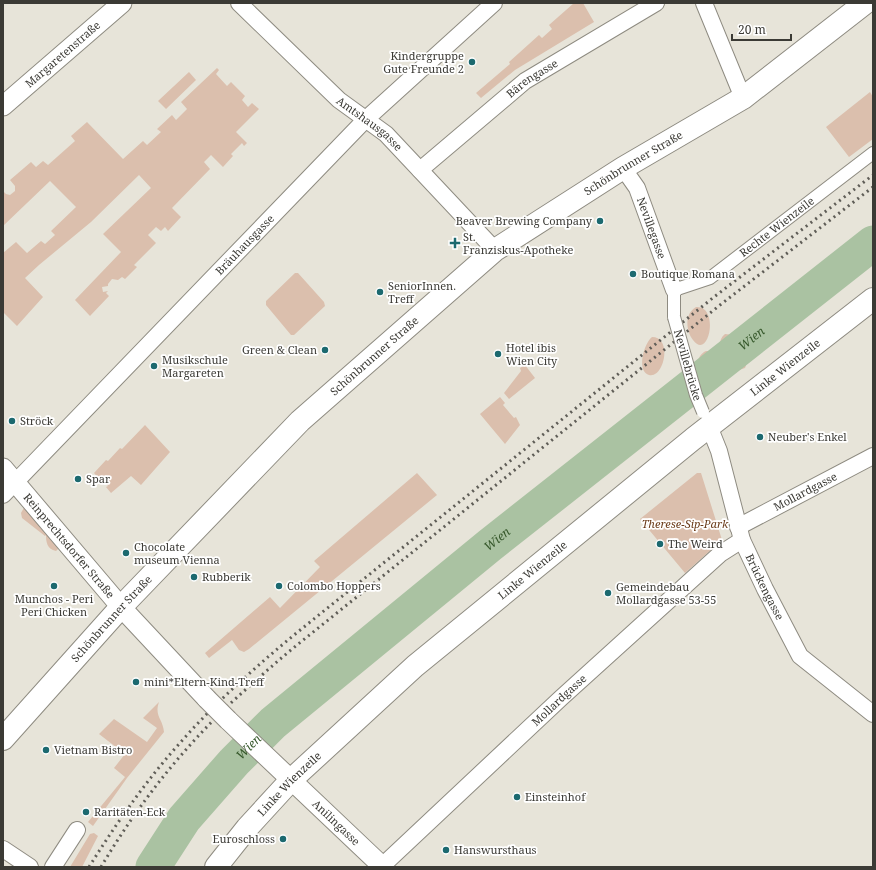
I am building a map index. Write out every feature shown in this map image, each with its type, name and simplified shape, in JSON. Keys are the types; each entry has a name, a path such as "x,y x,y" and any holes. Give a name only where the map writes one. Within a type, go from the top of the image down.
{"main road":[{"name":"Schönbrunner Straße","path":"3,739 121,607 300,421 495,250 623,168 743,98 865,3"},
{"name":"Linke Wienzeile","path":"216,867 247,828 291,780 415,666 706,419 873,299"}],"street":[{"name":"Margaretenstraße","path":"3,106 122,3"},
{"name":"Amtshausgasse","path":"239,3 339,100 386,134 495,250"},
{"name":"Bräuhausgasse","path":"9,489 365,120 494,3"},
{"name":"Bärengasse","path":"420,170 525,81 656,3"},
{"path":"704,3 743,98"},
{"name":"Rechte Wienzeile","path":"674,290 710,278 873,154"},
{"name":"Nevillegasse","path":"623,168 637,188 674,290"},
{"name":"Nevillebrücke","path":"674,290 674,317 696,395 706,419"},
{"name":"Brückengasse","path":"706,419 719,451 740,533 765,589 800,656 873,714"},
{"name":"Mollardgasse","path":"382,867 561,698 720,554 740,533 873,456"},
{"name":"Reinprechtsdorfer Straße","path":"3,468 9,489 205,696 274,764"},
{"name":"Anilingasse","path":"274,764 382,867"},
{"path":"53,867 77,830"},
{"path":"3,850 30,867"}],"green space":[{"path":"574,3 583,3 594,22 515,70 481,98 476,93 510,64 509,62 539,35 542,38 552,29 549,25"},
{"path":"217,68 219,70 216,74 227,86 231,82 245,96 242,100 248,107 252,103 259,109 236,132 247,143 244,146 242,143 231,154 233,156 223,167 211,155 204,162 210,169 172,208 181,217 168,231 165,227 161,231 156,227 148,235 156,243 134,265 137,267 125,279 122,277 118,280 112,279 108,286 102,287 103,292 108,291 106,293 109,296 90,316 75,300 121,252 103,234 151,188 139,175 91,222 25,278 43,297 17,326 3,312 3,253 16,242 27,253 41,241 45,244 55,235 51,231 76,207 50,181 3,226 3,191 10,195 15,191 15,186 10,180 31,162 36,167 43,161 48,165 75,141 71,136 87,122 123,159 143,141 147,145 161,132 157,129 172,115 176,120 187,109 181,102"},
{"path":"189,72 196,80 166,109 158,101"},
{"path":"870,92 873,97 873,139 849,157 826,127"},
{"path":"295,273 298,273 324,302 325,306 294,335 291,335 266,305 266,301"},
{"path":"696,307 703,309 708,314 710,322 710,331 707,339 704,344 699,345 693,340 687,323 689,314"},
{"path":"725,334 735,337 743,346 747,357 745,368 739,370 734,368 722,355 720,344 721,338"},
{"path":"652,337 659,339 662,344 664,358 659,371 654,375 649,375 645,372 642,363 646,345"},
{"path":"706,351 710,351 714,354 720,367 720,377 717,386 708,389 704,385 699,375 698,369 699,358"},
{"path":"525,365 535,378 509,399 504,393 521,371 520,368"},
{"path":"500,397 505,403 503,405 514,418 516,417 520,425 505,444 480,414"},
{"path":"145,425 170,452 141,485 131,476 111,493 106,487 108,486 103,479 101,481 94,473 120,448 122,449"},
{"path":"417,473 437,495 249,649 244,652 239,650 232,640 209,658 205,653 270,597 280,608 320,567 314,561"},
{"name":"Therese-Sip-Park","path":"697,473 701,473 722,540 685,573 640,519"},
{"path":"26,504 61,546 56,551 49,547 46,535 45,536 22,518 21,513"},
{"path":"159,702 158,714 164,732 127,778 93,826 88,822 125,777 114,768 125,754 99,734 114,719 147,742 157,728 143,718"},
{"path":"94,833 98,836 82,867 70,867 90,834"}],"waterway":[{"name":"Wien","path":"153,867 184,819 234,762 273,723 490,545 873,243"}],"railway":[{"path":"89,867 131,804 166,758 192,729 234,687 294,635 714,297 873,175"},
{"path":"101,867 130,822 161,780 196,739 233,701 297,645 720,305 873,187"}],"place":[{"name":"Kindergruppe Gute Freunde 2","path":"472,62"},
{"name":"Beaver Brewing Company","path":"600,221"},
{"name":"St. Franziskus-Apotheke","path":"455,243"},
{"name":"Boutique Romana","path":"633,274"},
{"name":"SeniorInnen. Treff","path":"380,292"},
{"name":"Green & Clean","path":"325,350"},
{"name":"Hotel ibis Wien City","path":"498,354"},
{"name":"Musikschule Margareten","path":"154,366"},
{"name":"Ströck","path":"12,421"},
{"name":"Neuber's Enkel","path":"760,437"},
{"name":"Spar","path":"78,479"},
{"name":"The Weird","path":"660,544"},
{"name":"Chocolate museum Vienna","path":"126,553"},
{"name":"Rubberik","path":"194,577"},
{"name":"Munchos - Peri Peri Chicken","path":"54,586"},
{"name":"Colombo Hoppers","path":"279,586"},
{"name":"Gemeindebau Mollardgasse 53-55","path":"608,593"},
{"name":"mini*Eltern-Kind-Treff","path":"136,682"},
{"name":"Vietnam Bistro","path":"46,750"},
{"name":"Einsteinhof","path":"517,797"},
{"name":"Raritäten-Eck","path":"86,812"},
{"name":"Euroschloss","path":"283,839"},
{"name":"Hanswursthaus","path":"446,850"}]}
